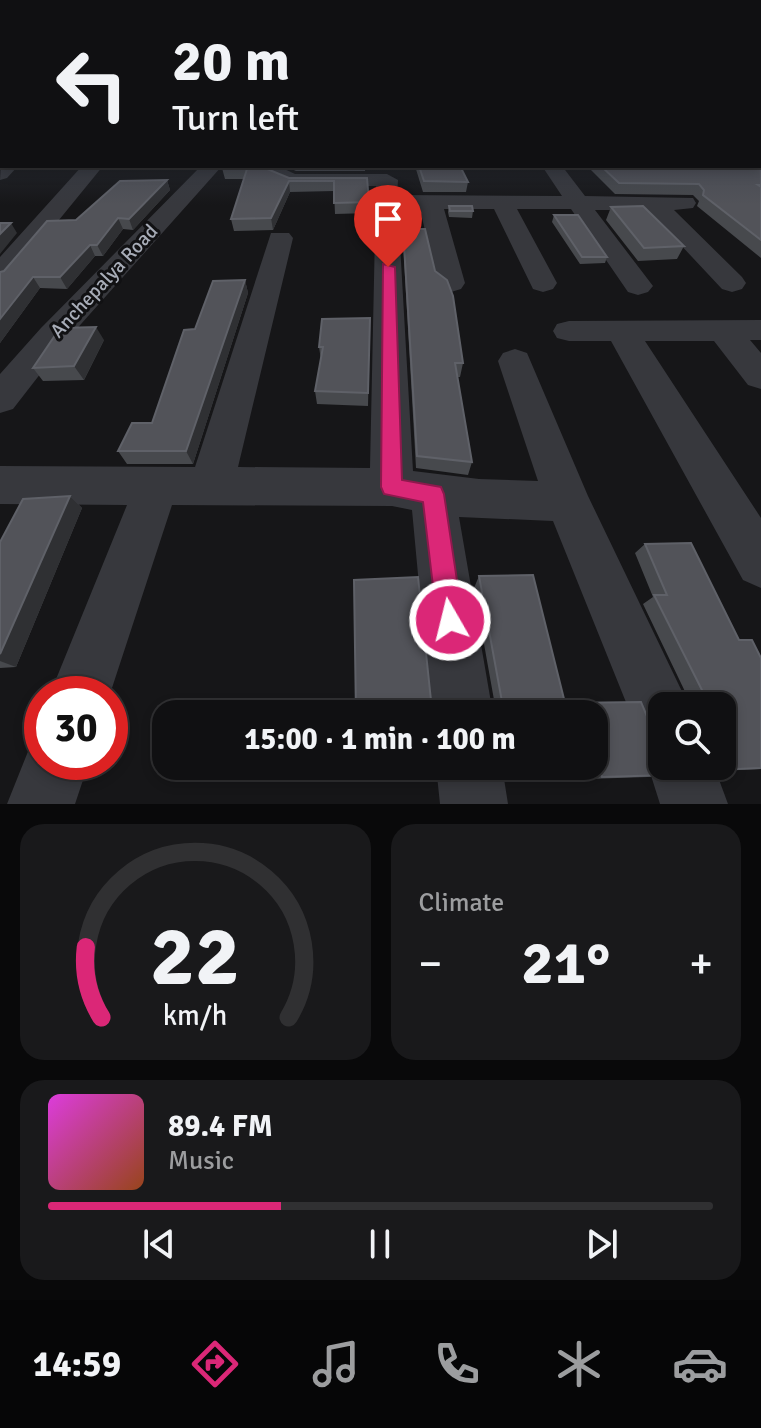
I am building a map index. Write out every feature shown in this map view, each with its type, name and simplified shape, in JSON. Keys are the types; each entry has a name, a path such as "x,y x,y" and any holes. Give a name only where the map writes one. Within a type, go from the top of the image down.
{"street":[{"path":"0,273 91,168"},
{"name":"Anchepalya Road","path":"7,381 210,168"},
{"path":"266,168 291,180 387,180 386,202 412,491 459,700"},
{"path":"553,168 638,286"},
{"path":"386,202 685,203"},
{"path":"430,202 451,283"},
{"path":"502,202 543,283"},
{"path":"654,203 732,283"},
{"path":"211,485 280,238"},
{"path":"723,330 761,376"},
{"path":"569,331 761,330"},
{"path":"622,331 761,563"},
{"path":"515,361 567,500 652,692"},
{"path":"0,485 211,485 412,491 539,502 567,500"},
{"path":"87,676 157,485"},
{"path":"41,804 50,780"},
{"path":"471,780 474,804"},
{"path":"686,780 694,804"}],"building":[{"path":"222,168 265,168 289,178 367,178 369,202 334,203 334,181 289,181 271,218 231,219 247,169"},
{"path":"420,168 461,168 468,182 424,181"},
{"path":"603,168 761,168 761,185 758,185 761,187 761,240 703,195 704,190 699,184 619,183"},
{"path":"167,180 129,219 118,218 97,245 90,245 60,277 33,277 0,319 0,272 47,221 76,220 120,181"},
{"path":"449,206 472,206 473,211 450,211"},
{"path":"643,206 684,246 644,248 611,207"},
{"path":"554,215 578,215 607,257 582,257"},
{"path":"0,223 11,223 0,234"},
{"path":"403,229 425,229 435,271 447,280 453,296 463,363 455,363 472,462 417,456"},
{"path":"245,280 186,451 118,451 132,423 152,423 184,330 195,329 213,281"},
{"path":"370,318 368,393 315,391 323,347 319,347 322,319"},
{"path":"96,327 74,366 33,368 60,328"},
{"path":"70,496 0,654 0,542 23,499"},
{"path":"691,543 739,640 752,640 761,658 761,768 736,768 736,692 703,692 654,595 667,595 645,544"},
{"path":"533,575 564,700 502,700 479,576"},
{"path":"418,577 431,700 356,700 354,580"},
{"path":"608,702 641,702 648,719 648,776 608,777"}],"route":[{"path":"388,267 392,487 433,494 450,620"}]}
